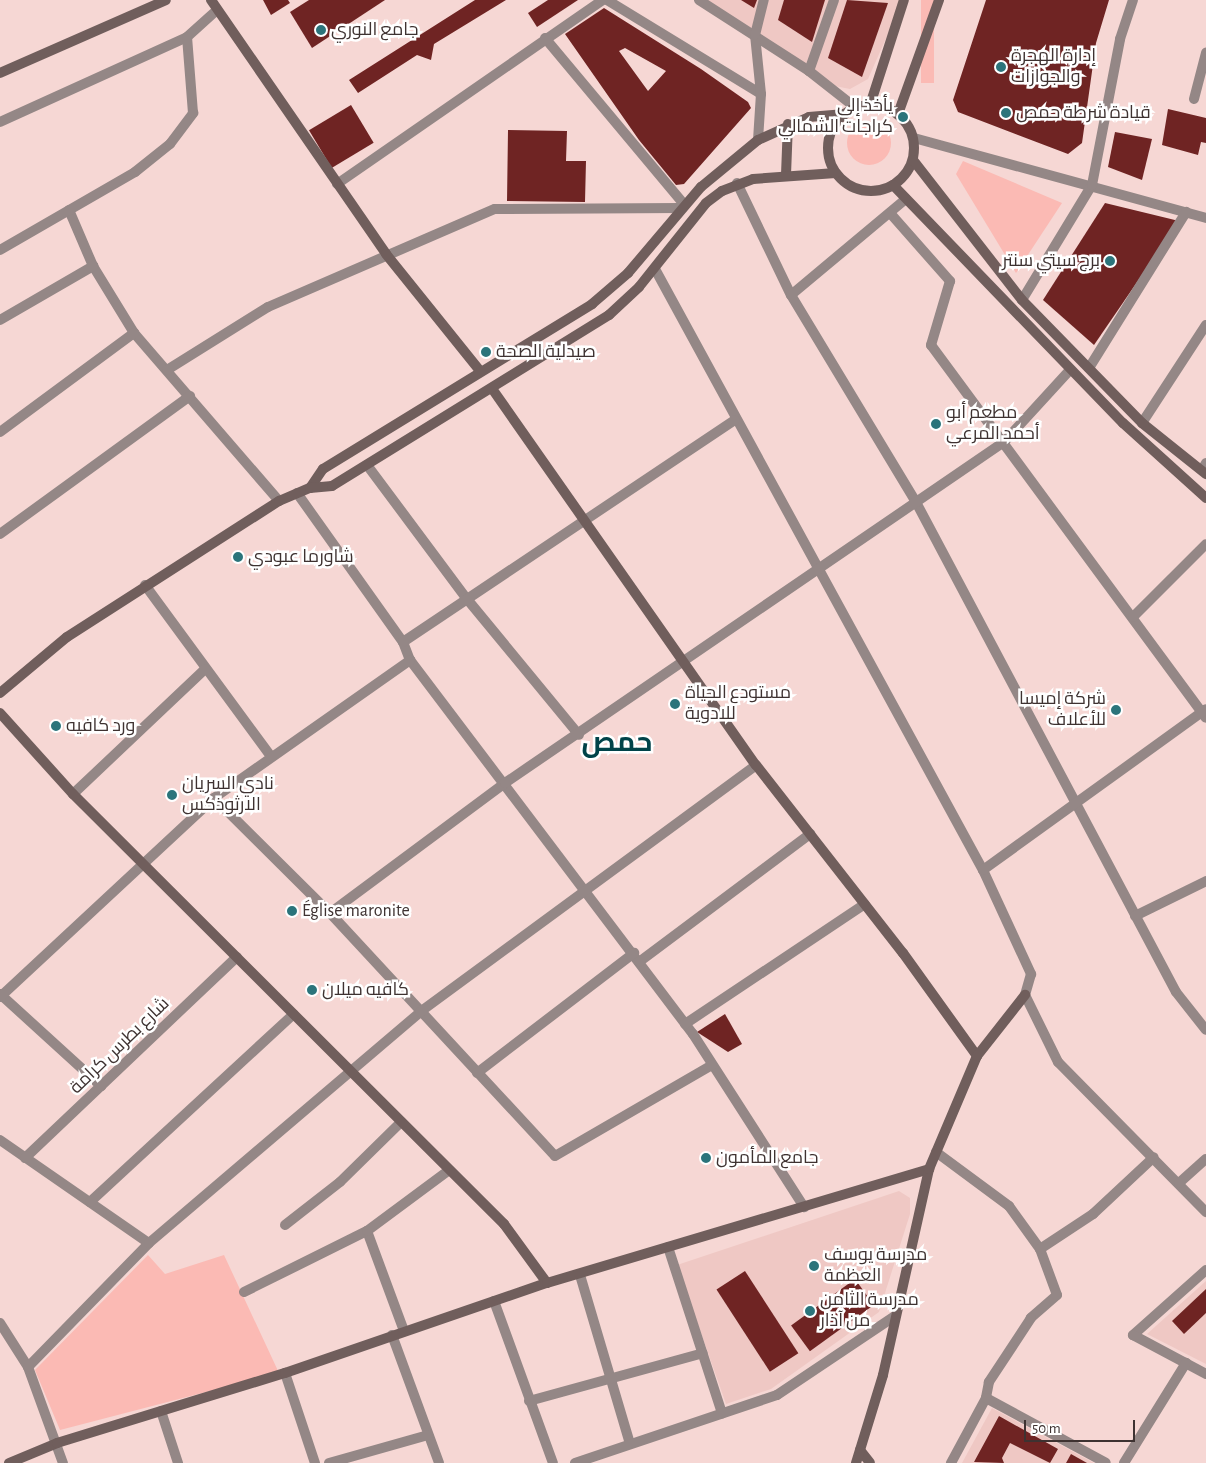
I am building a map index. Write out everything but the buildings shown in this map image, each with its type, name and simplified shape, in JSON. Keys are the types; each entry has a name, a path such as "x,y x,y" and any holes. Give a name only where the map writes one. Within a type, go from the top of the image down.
{"main road":[{"path":"0,73 166,0"},
{"path":"211,0 216,11 386,254 480,371"},
{"path":"870,105 904,0"},
{"path":"898,114 939,0"},
{"path":"870,105 898,114 914,138 913,160 906,174 893,185 862,190 836,173 829,158 829,142 834,126 845,114 856,108 870,105"},
{"path":"310,488 323,469 599,299 628,273 683,206 719,170 758,140 788,124 827,113 845,114"},
{"path":"786,175 788,124"},
{"path":"913,160 1022,300 1142,423 1204,469"},
{"path":"0,693 66,637 279,501 310,488 332,486 493,390 609,315 655,269 706,203 737,183 786,175 836,173"},
{"path":"893,185 1070,370 1206,498"},
{"path":"493,390 756,765 865,904 977,1056"},
{"path":"0,713 73,794 143,865 504,1224 547,1283"},
{"path":"856,1463 883,1375 929,1169 977,1056 1025,995"},
{"path":"9,1463 57,1443 285,1373 404,1330 547,1283 580,1275 929,1169"},
{"path":"860,1450 870,1463"}],"street":[{"path":"337,184 545,38 603,0"},
{"path":"607,0 761,94"},
{"path":"758,140 761,94 755,36 764,0"},
{"path":"809,71 834,0"},
{"path":"1022,300 1092,185 1120,39 1133,0"},
{"path":"702,1 809,71 856,108"},
{"path":"0,122 187,37 216,11"},
{"path":"0,250 136,172 170,144 193,113 187,37"},
{"path":"545,38 683,206"},
{"path":"1194,99 1206,53"},
{"path":"914,138 1092,185 1206,218"},
{"path":"737,183 790,295 917,504 1075,808 1176,992 1206,1030"},
{"path":"790,295 906,199"},
{"path":"167,370 268,306 386,254 495,210 683,206"},
{"path":"69,210 92,266 134,333 279,501"},
{"path":"1089,368 1186,212"},
{"path":"890,213 950,282 931,345 1132,618 1205,713 1075,808 983,870"},
{"path":"0,320 92,266"},
{"path":"655,269 734,420 983,870 1031,974 1025,995 1058,1062 1206,1212"},
{"path":"1142,423 1206,325"},
{"path":"0,432 134,333"},
{"path":"330,913 505,783 818,573 1004,442 1070,370"},
{"path":"0,534 190,396"},
{"path":"403,642 584,518 734,420"},
{"path":"368,465 466,599 579,735"},
{"path":"297,493 403,642 410,660 585,888 685,1024 804,1207"},
{"path":"1132,618 1206,544"},
{"path":"145,585 270,755"},
{"path":"102,1086 0,996 214,798 270,755 410,660"},
{"path":"73,794 205,669"},
{"path":"28,1367 149,1243 420,1012 585,888 756,765"},
{"path":"214,798 330,913 555,1156 712,1064"},
{"path":"478,1073 810,834"},
{"path":"1135,916 1206,881"},
{"path":"685,1024 865,904"},
{"name":"شارع بطرس كرامة","path":"25,1158 236,957"},
{"path":"90,1202 294,1014"},
{"path":"285,1225 340,1182 401,1122"},
{"path":"0,1140 149,1243"},
{"path":"936,1152 1009,1206 1040,1249 1057,1296 1031,1318 989,1382 986,1398 951,1463"},
{"path":"1040,1249 1093,1214 1154,1158"},
{"path":"1179,1183 1206,1159"},
{"path":"244,1292 367,1231 449,1170"},
{"path":"367,1231 404,1330"},
{"path":"668,1247 722,1413"},
{"path":"1206,1270 1132,1335 1206,1374"},
{"path":"580,1275 630,1444"},
{"path":"494,1301 553,1463"},
{"path":"575,1463 777,1394 895,1316"},
{"path":"0,1323 28,1367 63,1463"},
{"path":"392,1335 439,1463"},
{"path":"529,1401 703,1353"},
{"path":"1124,1463 1186,1363"},
{"path":"285,1373 315,1463"},
{"path":"986,1398 1106,1463"},
{"path":"161,1411 178,1463"},
{"path":"329,1463 428,1435"}],"shaded area":[{"path":"699,0 903,0 868,79 850,89 835,86"},
{"path":"921,0 934,0 934,83 921,83"},
{"path":"865,121 873,121 885,127 891,143 885,159 873,165 865,165 853,159 847,147 847,139 853,127"},
{"path":"963,161 1062,203 1016,273 956,174"},
{"path":"899,1191 910,1198 910,1214 879,1312 771,1389 726,1404 677,1265"},
{"path":"148,1255 165,1274 224,1255 279,1373 60,1430 35,1370"},
{"path":"1206,1281 1206,1364 1147,1334"},
{"path":"992,1408 1094,1463 962,1463"}],"place":[{"name":"جامع النوري","path":"321,30"},
{"name":"إدارة الهجرة والجوازات","path":"1001,67"},
{"name":"قيادة شرطة حمص","path":"1006,113"},
{"name":"يأخذ إلى كراجات الشمالي","path":"903,117"},
{"name":"برج سيتي سنتر","path":"1110,261"},
{"name":"صيدلية الصحة","path":"486,352"},
{"name":"مطعم أبو أحمد المرعي","path":"936,424"},
{"name":"شاورما عبودي","path":"238,557"},
{"name":"مستودع الحياة للادوية","path":"675,704"},
{"name":"شركة إميسا للأعلاف","path":"1116,710"},
{"name":"ورد كافيه","path":"56,726"},
{"name":"نادي السريان الارثوذكس","path":"172,795"},
{"name":"Église maronite","path":"292,911"},
{"name":"كافيه ميلان","path":"312,990"},
{"name":"جامع المأمون","path":"706,1158"},
{"name":"مدرسة يوسف العظمة","path":"814,1266"},
{"name":"مدرسة الثامن من آذار","path":"810,1311"}],"district":[{"name":"حمص","path":"617,743"}]}
